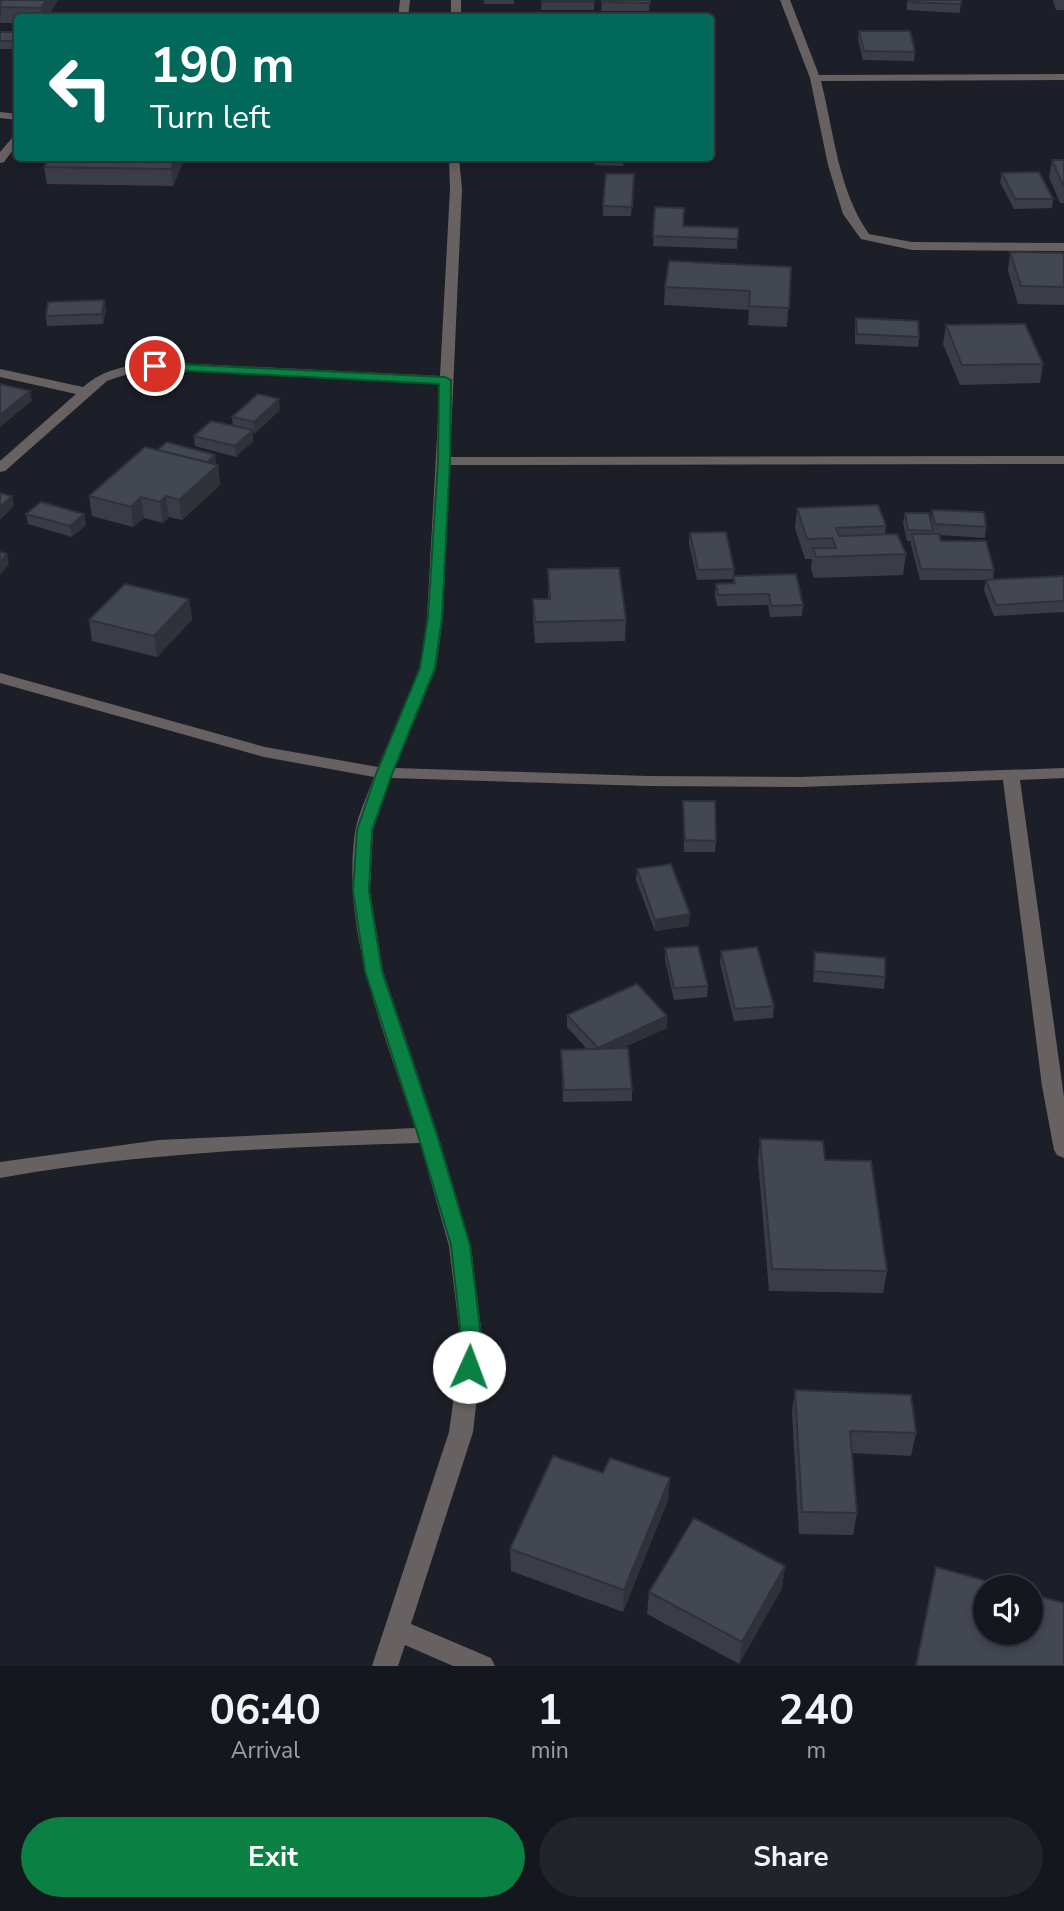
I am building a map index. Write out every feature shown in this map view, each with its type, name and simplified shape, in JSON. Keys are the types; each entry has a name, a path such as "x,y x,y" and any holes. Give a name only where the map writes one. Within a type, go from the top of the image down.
{"street":[{"path":"785,0 815,78 834,165 849,214 865,237 912,246 1064,247"},
{"path":"815,78 1064,76"},
{"path":"0,160 14,140"},
{"path":"385,1666 461,1432 472,1345 460,1245 428,1135 374,971 361,891 365,830 384,774 428,668 435,617 456,189 454,161"},
{"path":"0,468 102,379 122,370 155,366 445,380"},
{"path":"0,373 86,392"},
{"path":"444,461 1064,460"},
{"path":"0,678 264,752 384,774 800,782 1064,774"},
{"path":"1011,774 1052,1087 1064,1150"},
{"path":"0,1170 72,1156 235,1141 428,1135"},
{"path":"398,1630 482,1666"}],"building":[{"path":"1,0 46,0 41,8 0,7"},
{"path":"594,0 594,2 542,2"},
{"path":"650,0 650,3 602,2"},
{"path":"961,0 961,4 908,2"},
{"path":"859,31 910,31 915,52 864,51"},
{"path":"0,32 14,32 14,41 0,41"},
{"path":"1052,160 1064,160 1064,185 1063,185"},
{"path":"47,161 175,161 171,169 44,167"},
{"path":"1039,172 1053,199 1015,199 1002,173"},
{"path":"606,174 634,174 632,207 603,206"},
{"path":"655,207 684,208 683,226 738,228 738,239 653,236"},
{"path":"1010,252 1064,253 1064,287 1021,286"},
{"path":"669,261 791,267 789,308 749,306 750,291 665,287"},
{"path":"104,300 102,314 46,316 48,302"},
{"path":"856,318 918,321 919,337 857,334"},
{"path":"1025,324 1043,364 962,365 946,325"},
{"path":"0,384 30,391 0,415"},
{"path":"258,394 279,399 254,422 232,417"},
{"path":"211,421 253,430 235,446 194,436"},
{"path":"167,442 215,455 207,462 157,450"},
{"path":"145,447 218,465 179,500 166,496 160,502 141,497 131,507 89,496"},
{"path":"0,493 12,496 0,507"},
{"path":"41,502 84,514 70,526 26,514"},
{"path":"878,505 886,526 836,528 839,536 897,534 906,554 816,557 813,548 836,548 832,538 807,539 797,508"},
{"path":"932,510 984,512 986,527 935,524"},
{"path":"905,513 929,513 933,531 908,530"},
{"path":"726,532 734,569 698,570 690,533"},
{"path":"912,534 939,534 941,541 986,541 994,570 921,569"},
{"path":"0,552 7,554 0,562"},
{"path":"619,568 626,620 535,622 533,599 550,599 548,569"},
{"path":"796,574 803,605 771,606 769,594 718,595 716,584 735,583 733,576"},
{"path":"1064,576 1064,601 996,605 986,580"},
{"path":"125,584 189,599 154,636 89,620"},
{"path":"683,801 715,801 716,841 685,840"},
{"path":"671,864 690,914 655,920 637,869"},
{"path":"698,946 708,986 674,988 665,948"},
{"path":"757,947 774,1006 735,1009 721,951"},
{"path":"815,952 885,958 885,977 814,971"},
{"path":"637,984 667,1016 598,1048 567,1015"},
{"path":"628,1048 632,1089 564,1090 561,1050"},
{"path":"760,1139 823,1141 825,1160 871,1161 887,1271 772,1269"},
{"path":"795,1390 911,1395 916,1433 850,1431 857,1513 802,1512"},
{"path":"553,1456 603,1473 610,1458 670,1478 624,1590 510,1549"},
{"path":"694,1518 785,1566 742,1642 649,1592"},
{"path":"936,1567 973,1577 973,1645 1043,1645 1043,1597 1064,1603 1064,1666 916,1666"}],"route":[{"path":"155,366 445,380 444,461 435,617 428,668 384,774 365,830 361,891 374,971 428,1135 460,1245 472,1345 469,1367"}]}
